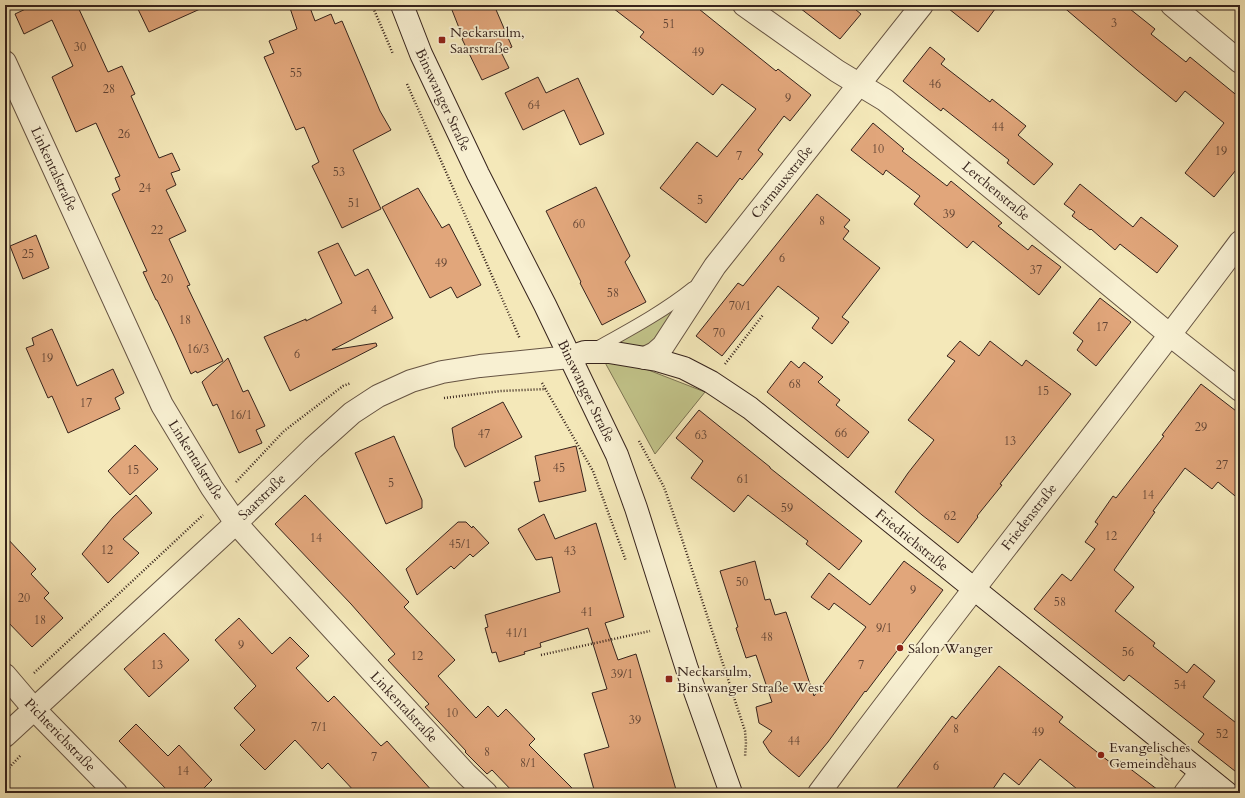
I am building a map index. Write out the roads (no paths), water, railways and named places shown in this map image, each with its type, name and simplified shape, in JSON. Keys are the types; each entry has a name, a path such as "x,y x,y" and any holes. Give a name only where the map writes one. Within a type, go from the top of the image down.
{"street":[{"name":"Binswanger Straße","path":"402,5 421,54 478,174 570,357 617,455 636,508 687,669 731,793"},
{"name":"Lerchenstraße","path":"744,5 837,71 885,100 1170,335 1240,390"},
{"name":"Carmauxstraße","path":"645,358 663,346 715,266 922,5"},
{"path":"1172,5 1240,62"},
{"name":"Linkentalstraße","path":"5,62 162,405 212,488 236,523 466,774 486,793"},
{"name":"Friedenstraße","path":"820,793 973,589 1170,335 1240,242"},
{"name":"Friedrichstraße","path":"570,357 592,351 608,352 657,360 684,368 711,382 750,408 1226,793"},
{"name":"Saarstraße","path":"5,736 236,523 313,448 352,413 378,396 411,381 442,372 480,366 570,357"},
{"name":"Pichterichstraße","path":"5,675 34,709 116,793"},
{"path":"1185,793 1201,772"}],"lane":[{"path":"592,351 641,324 677,301 715,266"}],"place":[{"name":"Neckarsulm, Saarstraße","path":"442,40"},
{"name":"Salon Wanger","path":"900,648"},
{"name":"Neckarsulm, Binswanger Straße West","path":"669,679"},
{"name":"Evangelisches Gemeindehaus","path":"1101,755"}]}
